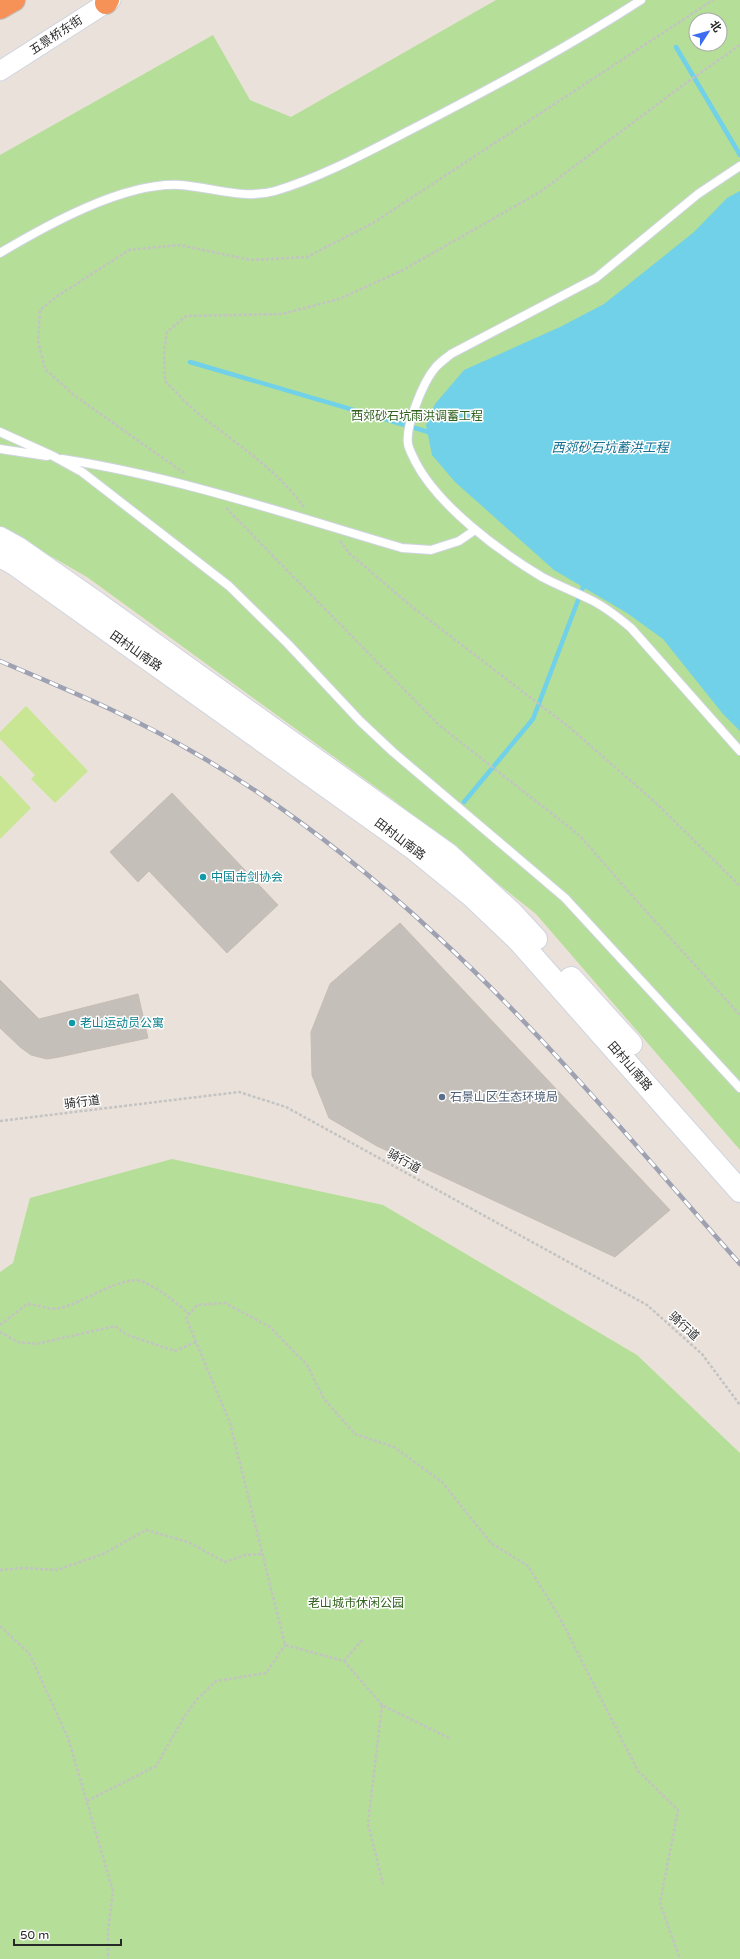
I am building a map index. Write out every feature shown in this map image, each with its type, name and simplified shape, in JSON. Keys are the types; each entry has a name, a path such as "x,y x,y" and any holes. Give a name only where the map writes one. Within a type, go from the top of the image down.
{"highway":[{"path":"0,8 14,0"}],"main road":[{"name":"田村山南路","path":"0,538 18,548 94,601 449,855 511,912 596,1004 740,1169"},
{"name":"田村山南路","path":"0,556 16,565 413,848 473,897 519,941 740,1190"}],"street":[{"name":"五景桥东街","path":"0,71 108,1"}],"lane":[{"path":"0,253 35,232 97,204 137,190 179,185 248,194 274,191 322,173 520,73 601,26 642,0"},
{"path":"738,167 698,194 596,278 451,354 434,369 418,400 407,432 408,446 422,473 438,494 475,530 542,576 611,612 631,628 740,751"},
{"path":"0,432 57,458 82,472 229,586 288,644 360,721 387,747 564,898 740,1088"},
{"path":"0,449 106,466 210,492 402,548 431,550 459,540 475,530"}],"path":[{"path":"184,473 75,396 45,369 38,341 40,310 56,297 129,250 179,245 251,260 307,257 373,224 713,0"},
{"path":"315,522 294,494 265,465 199,414 165,381 164,350 167,332 186,316 282,314 339,299 403,270 540,192 683,84 740,46"},
{"path":"210,492 440,726 579,834 636,900 740,1015"},
{"path":"328,526 349,553 411,606 569,727 656,803 740,886"},
{"name":"骑行道","path":"0,1121 239,1092 286,1107 647,1305 702,1354 740,1405"},
{"path":"0,1325 26,1304 58,1309 76,1304 116,1284 139,1280 168,1296 189,1314"},
{"path":"87,1801 156,1766 197,1698 216,1681 266,1673 285,1645 230,1423 186,1318 197,1306 225,1303 270,1327 307,1365 324,1398 355,1434 394,1447 442,1482 491,1543 528,1566 560,1618 638,1771 678,1810 660,1903 680,1959"},
{"path":"0,1332 18,1342 36,1344 115,1326 127,1335 175,1351 196,1342"},
{"path":"0,1570 24,1568 58,1570 103,1554 146,1530 188,1542 225,1562 245,1555 262,1554"},
{"path":"0,1626 29,1653 68,1738 113,1891 108,1931 108,1959"},
{"path":"344,1661 362,1640"},
{"path":"285,1645 344,1661 382,1705 449,1738"},
{"path":"382,1705 368,1824 383,1884"}],"green space":[{"name":"西郊砂石坑雨洪调蓄工程","path":"496,0 740,0 740,1150 536,914 392,799 87,577 0,527 0,155 213,35 250,100 291,117"},
{"path":"26,706 88,771 55,803 31,779 35,775 0,739 0,732"},
{"path":"0,775 31,808 0,839"},
{"name":"老山城市休闲公园","path":"172,1159 383,1205 637,1355 740,1453 740,1959 0,1959 0,1272 13,1263 30,1198"}],"water":[{"name":"西郊砂石坑蓄洪工程","path":"740,191 740,731 723,714 663,639 627,613 554,570 455,482 432,455 426,425 435,404 464,370 560,327 604,304 694,232 727,198"}],"building":[{"name":"中国击剑协会","path":"172,793 278,905 227,953 149,871 138,882 110,852"},
{"name":"石景山区生态环境局","path":"400,923 670,1210 615,1257 377,1146 329,1118 312,1075 311,1032 330,984"},
{"name":"老山运动员公寓","path":"0,980 39,1019 138,994 148,1038 47,1059 31,1055 0,1028"}],"waterway":[{"path":"676,47 740,155"},
{"path":"190,362 432,433"},
{"path":"464,802 533,719 585,582"}],"railway":[{"path":"0,661 122,715 193,752 258,792 351,861 437,936 517,1014 593,1096 740,1264"}],"place":[{"name":"中国击剑协会","path":"203,877"},
{"name":"老山运动员公寓","path":"72,1023"},
{"name":"石景山区生态环境局","path":"442,1097"}]}
